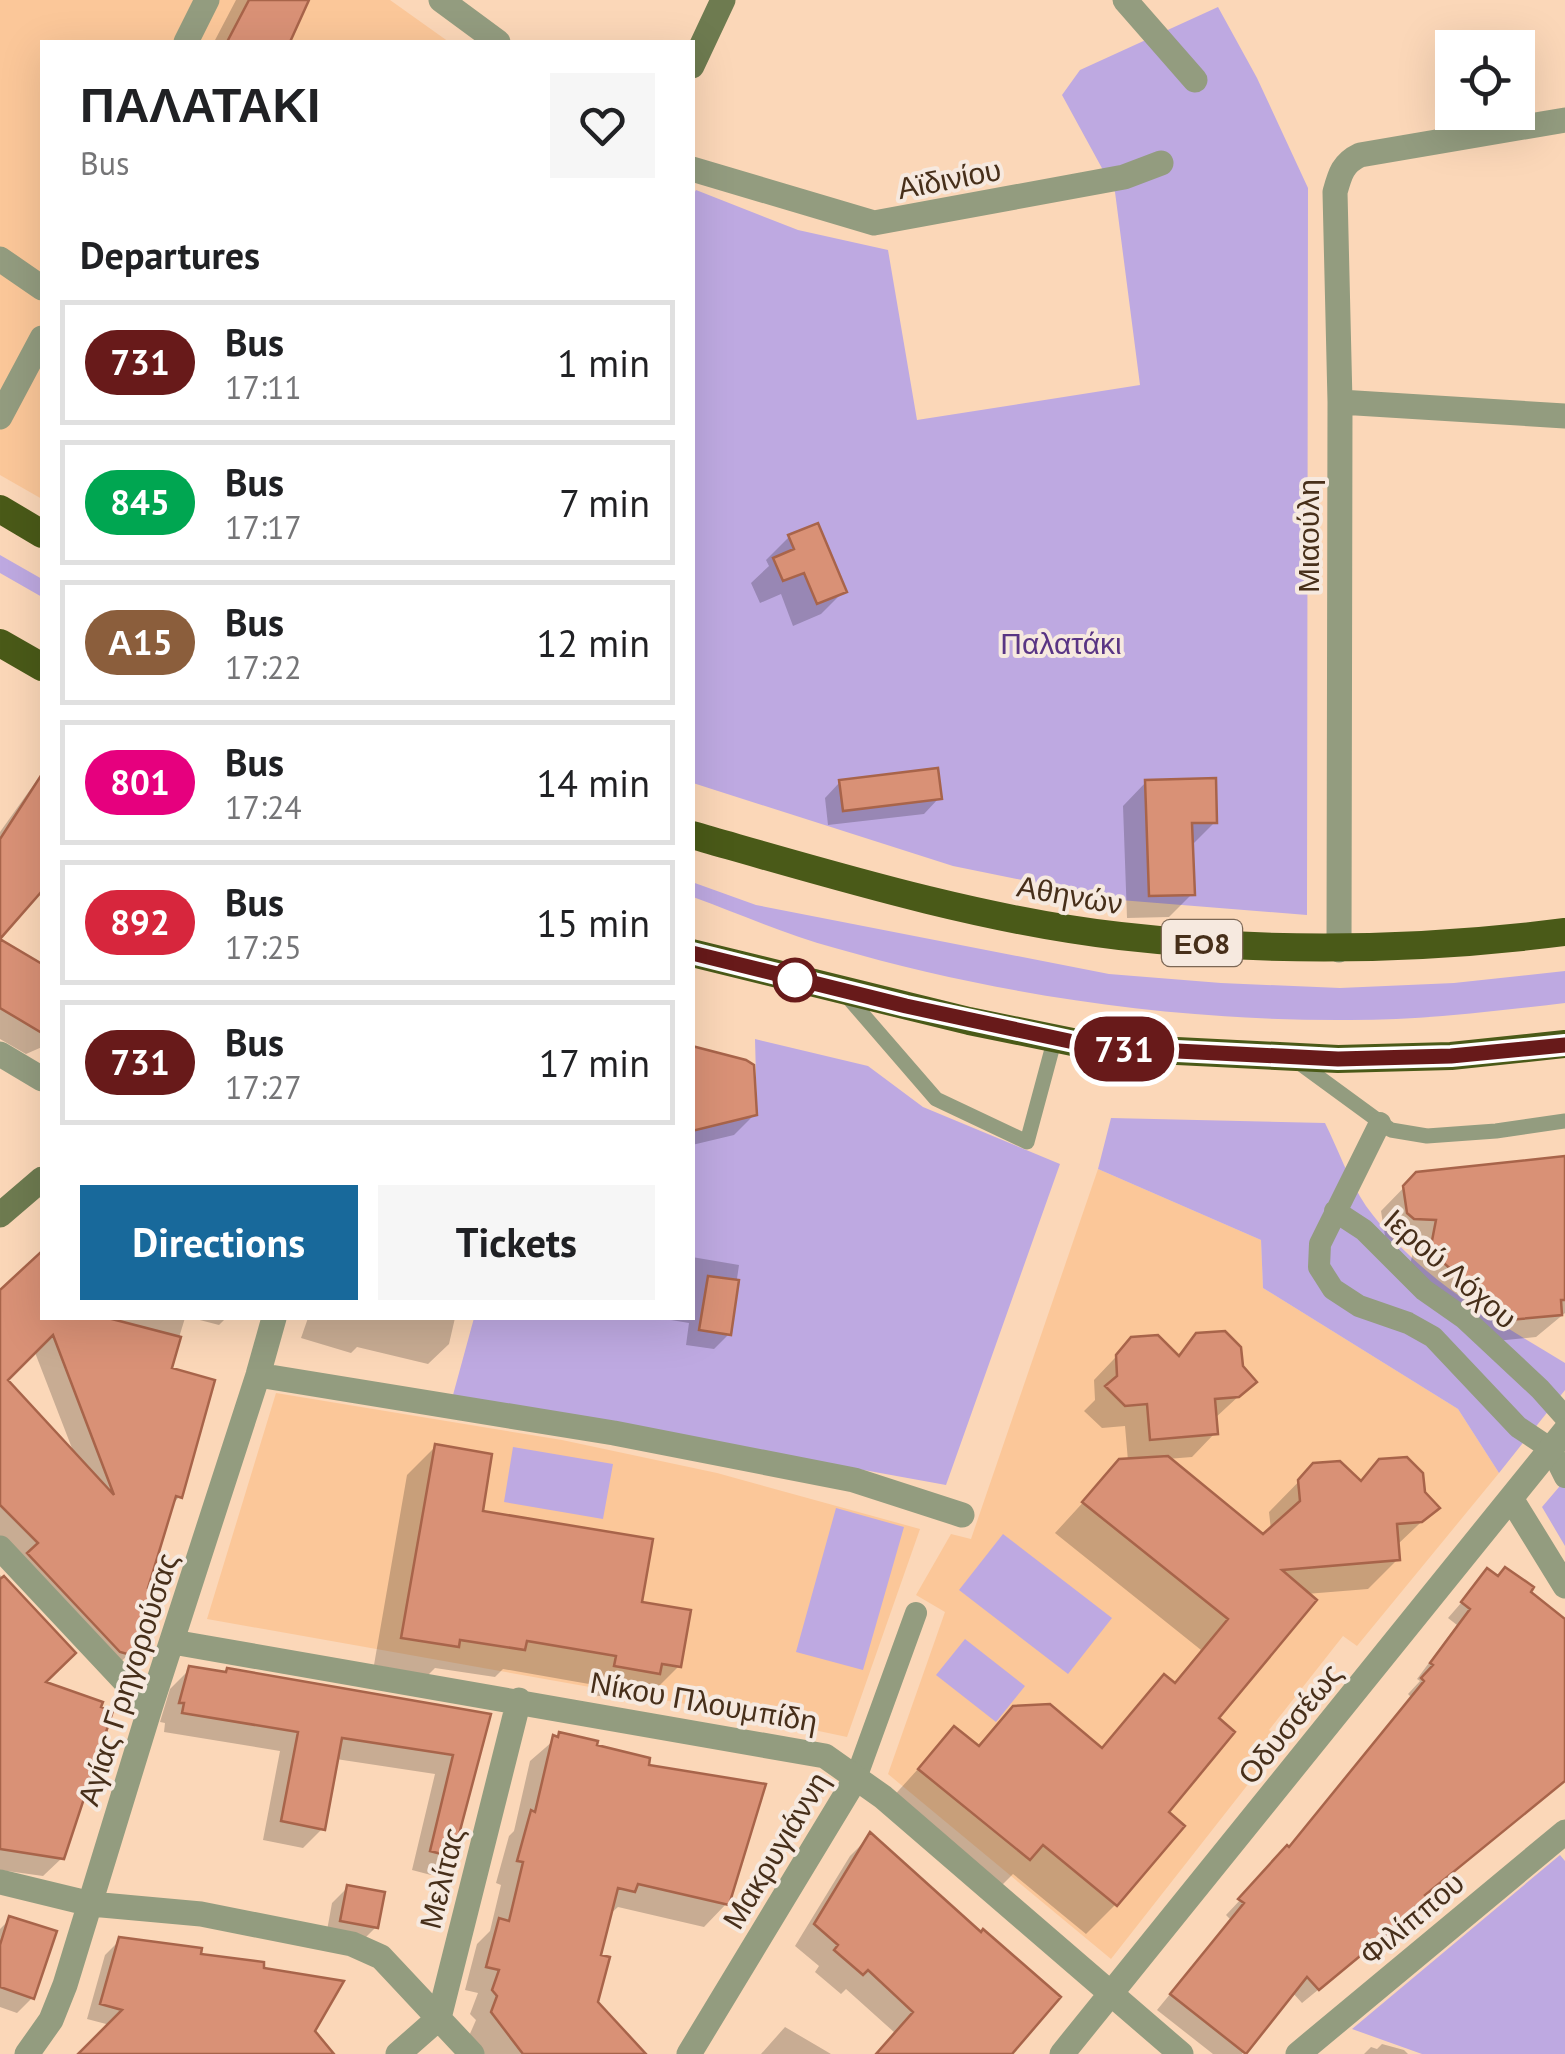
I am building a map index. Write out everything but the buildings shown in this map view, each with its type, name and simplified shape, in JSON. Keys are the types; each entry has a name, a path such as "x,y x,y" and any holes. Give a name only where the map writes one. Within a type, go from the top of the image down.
{"highway":[{"path":"0,509 40,533"},
{"path":"0,643 40,666"},
{"name":"Αθηνών","path":"695,836 844,878 1116,936 1339,950 1452,945 1565,932"},
{"path":"695,954 843,992 1097,1047 1291,1058 1451,1056 1565,1044"}],"main road":[{"path":"695,60 723,0"},
{"path":"0,1214 40,1181"}],"street":[{"path":"187,40 207,0"},
{"path":"1125,0 1194,80"},
{"path":"455,4 496,40"},
{"name":"Μιαούλη","path":"1339,950 1340,402 1335,192 1348,160 1382,150 1565,120"},
{"name":"Αϊδινίου","path":"695,170 874,223 1124,177 1162,163"},
{"path":"0,258 40,287"},
{"path":"0,417 40,342"},
{"path":"1340,402 1565,416"},
{"path":"0,1054 40,1078"},
{"path":"1380,1123 1320,1244 1319,1267 1333,1289 1359,1306 1408,1323 1433,1337 1518,1427 1558,1440 1565,1478"},
{"name":"Ιερού Λόχου","path":"1335,1211 1364,1230 1424,1290 1464,1318 1565,1417"},
{"path":"1408,1323 1424,1290"},
{"name":"Αγίας Γρηγορούσας","path":"27,2054 52,2020 91,1904 273,1320"},
{"path":"258,1375 614,1433 854,1480 962,1514"},
{"name":"Οδυσσέως","path":"1062,2054 1558,1440"},
{"path":"1512,1500 1565,1586"},
{"path":"0,1548 150,1708"},
{"name":"Μακρυγιάννη","path":"690,2054 856,1778 916,1613"},
{"name":"Νίκου Πλουμπίδη","path":"173,1642 825,1756 856,1778 1181,2054"},
{"name":"Μελίτας","path":"439,2018 519,1700"},
{"name":"Φιλίππου","path":"1298,2054 1565,1832"},
{"path":"0,1882 91,1904 201,1914 352,1944 381,1957 472,2054"},
{"path":"398,2054 439,2018"}],"lane":[{"path":"843,992 936,1099 1027,1142 1056,1038"},
{"path":"1291,1058 1341,1090 1391,1130 1426,1136 1565,1121"}],"shaded area":[{"path":"0,0 390,0 446,40 40,40 40,498 0,475"},
{"path":"1098,1169 1261,1240 1263,1288 1458,1409 1499,1473 1357,1646 1343,1636 1269,1730 1282,1741 1111,1959 888,1774 945,1612 916,1595 951,1534 971,1539"},
{"path":"276,1393 562,1440 717,1473 920,1529 847,1737 714,1709 207,1619"}],"green space":[{"name":"Παλατάκι","path":"1218,7 1257,78 1308,188 1307,915 1120,900 953,866 695,784 695,192 798,230 888,250 917,420 1140,385 1115,192 1062,95 1080,70"},
{"path":"0,555 40,578 40,596 0,573"},
{"path":"695,883 756,905 1109,974 1340,988 1454,983 1565,971 1565,1003 1366,1020 1275,1019 1148,1010 959,979 781,931 695,898"},
{"path":"755,1039 868,1066 923,1107 1060,1164 946,1485 453,1395 473,1320 695,1320 695,1130 757,1115"},
{"path":"1111,1118 1325,1123 1360,1196 1386,1232 1457,1295 1565,1363 1565,1390 1499,1473 1458,1409 1263,1288 1261,1240 1098,1169"},
{"path":"513,1447 613,1464 603,1519 504,1502"},
{"path":"1565,1480 1565,1546 1542,1507"},
{"path":"836,1508 904,1527 863,1670 796,1652"},
{"path":"1003,1534 1112,1618 1068,1674 959,1590"},
{"path":"965,1639 1025,1686 996,1722 936,1675"},
{"path":"1560,1855 1565,1861 1565,2054 1422,2054 1352,2029"}],"bus line":[{"name":"731","path":"695,954 969,1021 1097,1047 1338,1059 1451,1056 1565,1045"}]}
